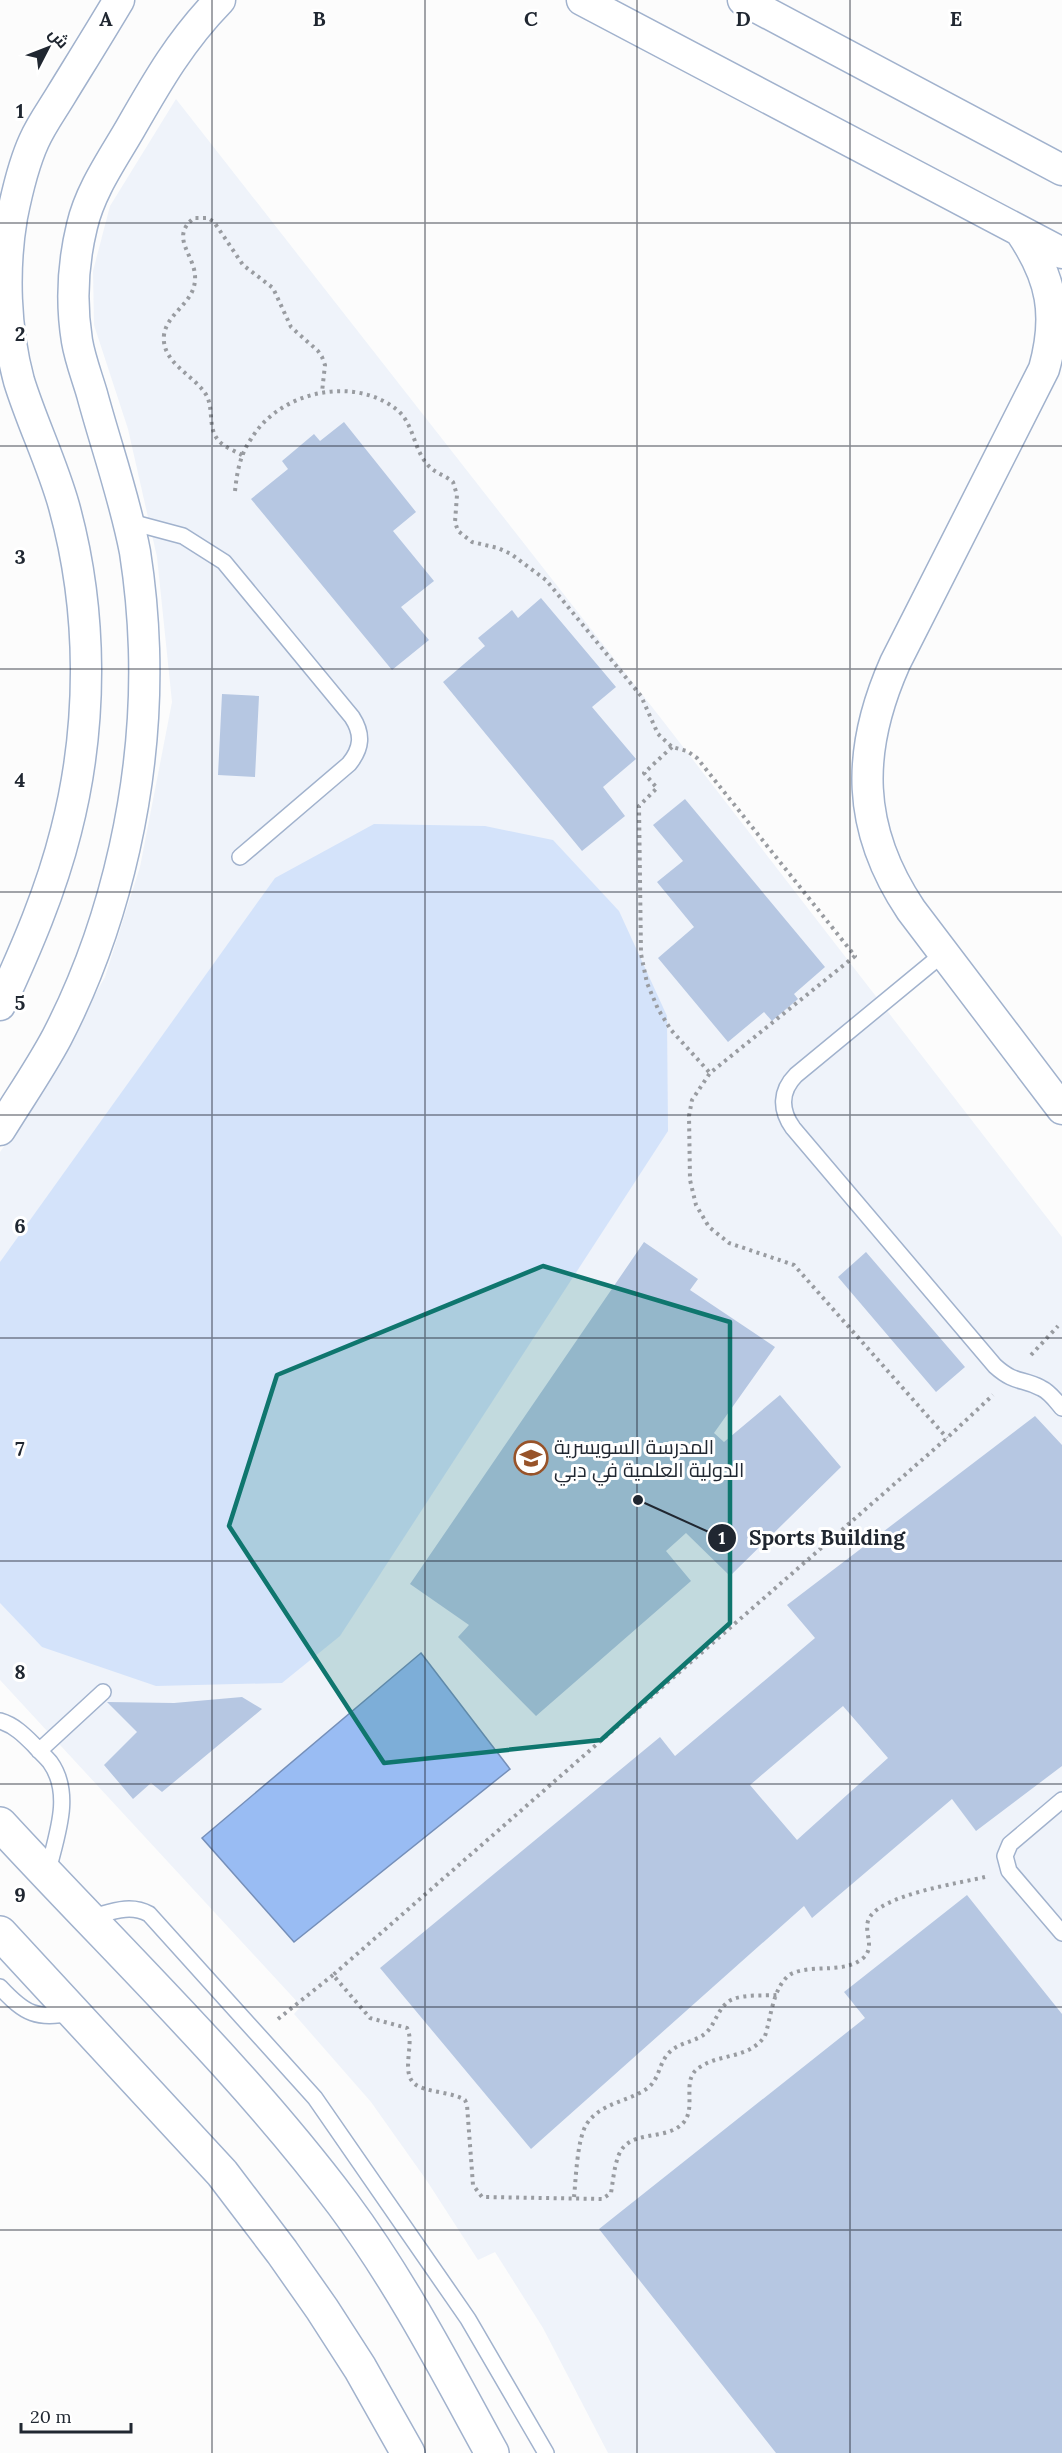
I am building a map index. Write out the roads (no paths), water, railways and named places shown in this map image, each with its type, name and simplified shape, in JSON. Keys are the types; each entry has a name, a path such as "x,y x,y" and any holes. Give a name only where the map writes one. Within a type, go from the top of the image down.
{"street":[{"path":"0,1005 47,895 66,832 77,779 84,725 86,670 83,616 69,528 47,454 31,417 19,379 11,339 7,300 12,219 21,178 34,140 119,0"},
{"path":"0,1130 56,1038 80,988 116,879 130,822 141,753 144,659 140,589 127,521 77,342 74,281 82,225 94,190 174,54 196,25 220,0"},
{"path":"582,0 1062,253"},
{"path":"743,0 1062,170"},
{"path":"1020,231 1033,250 1046,280 1053,312 1055,346 895,663 880,697 870,734 867,771 869,809 878,846 891,881 1062,1109"},
{"path":"0,1824 225,2064 281,2127 343,2205 381,2259 419,2321 492,2453"},
{"path":"0,1933 222,2173 282,2252 360,2368 408,2453"}],"lane":[{"path":"127,521 183,536 224,562 359,728 361,741 357,754 349,764 240,857"},
{"path":"944,953 796,1076 785,1090 784,1110 793,1128 995,1366 1010,1379 1033,1384 1048,1392 1062,1408"},
{"path":"39,1751 103,1692"},
{"path":"0,1721 14,1727 39,1751 56,1772 61,1785 63,1800 47,1875"},
{"path":"1062,1800 1010,1844 1005,1856 1009,1871 1062,1933"},
{"path":"88,1918 128,1908 138,1908 149,1914 260,2034 315,2098 468,2319 546,2453"},
{"path":"0,1987 29,2012 46,2017 74,2013"}],"water":[{"path":"421,1653 510,1769 294,1942 202,1838"}],"place":[{"name":"المدرسة السويسرية الدولية العلمية في دبي","path":"531,1458"},
{"name":"Sports Building","path":"638,1500"}]}
